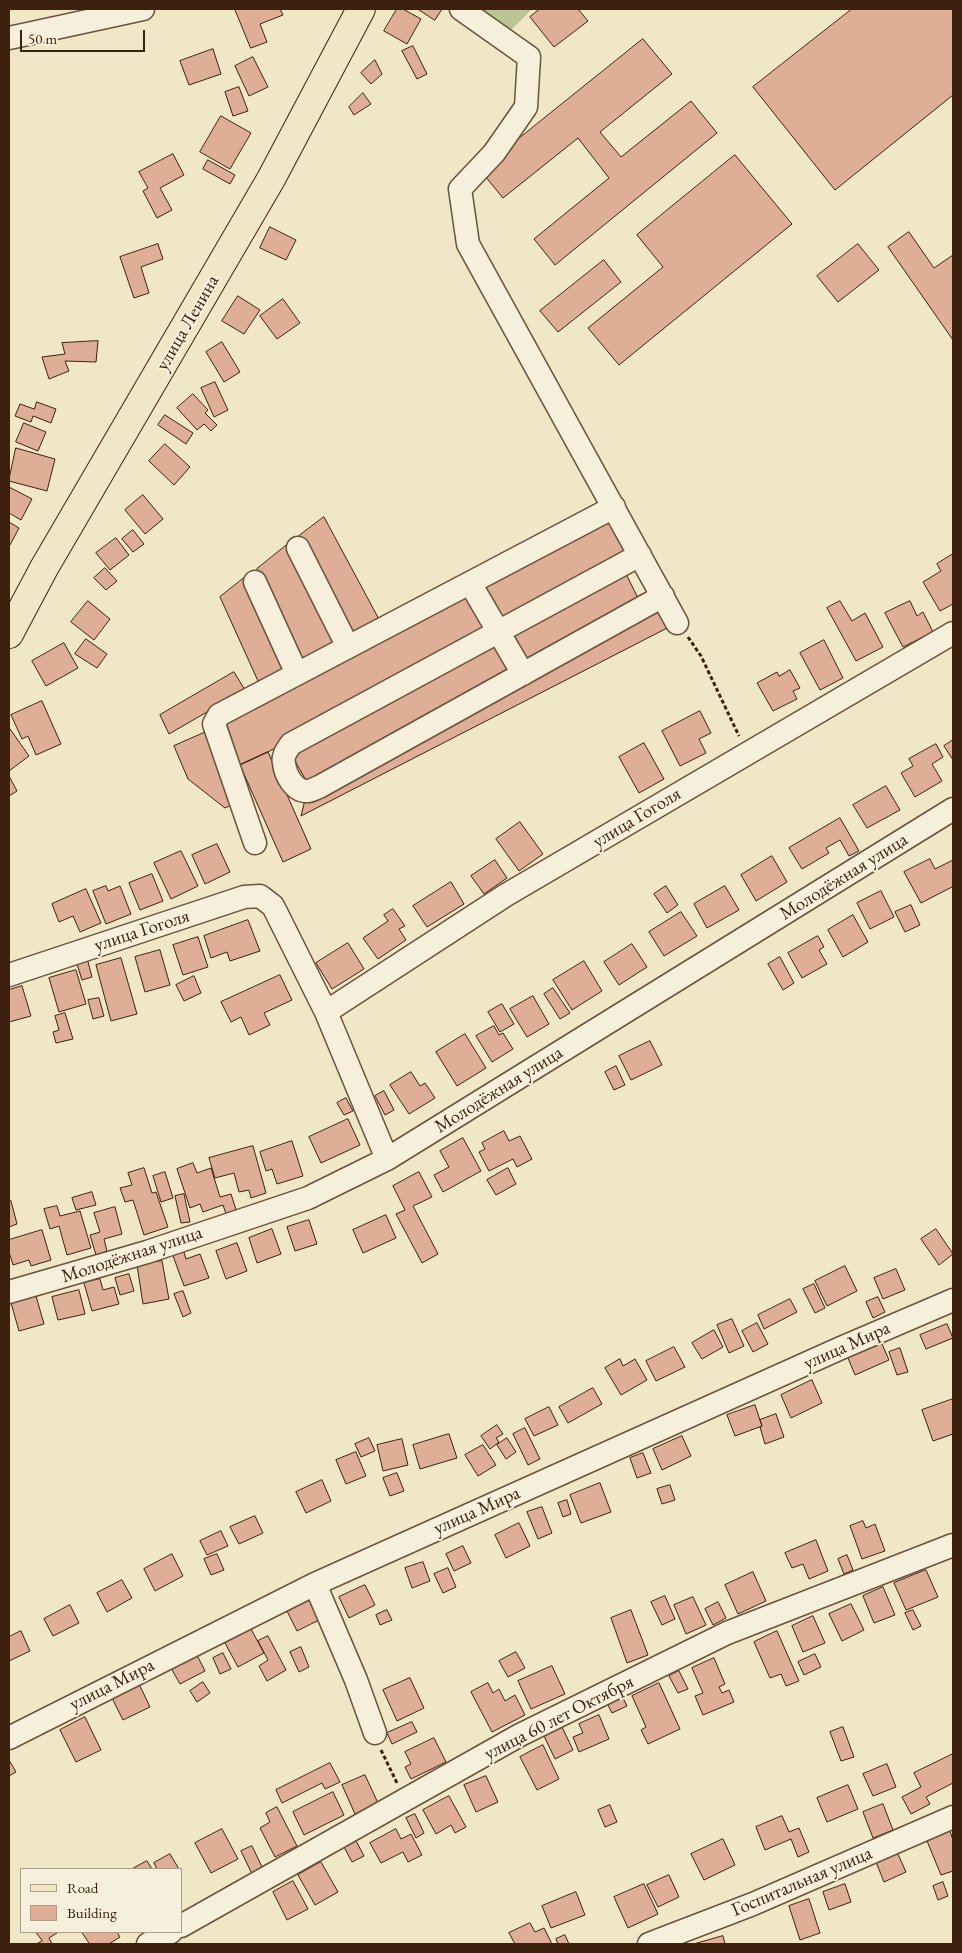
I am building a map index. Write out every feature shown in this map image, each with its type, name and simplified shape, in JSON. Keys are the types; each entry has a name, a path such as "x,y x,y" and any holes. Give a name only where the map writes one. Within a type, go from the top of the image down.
{"main road":[{"name":"улица Ленина","path":"9,634 44,568 271,180 361,9"}],"street":[{"path":"9,38 92,14 143,9"},
{"path":"462,9 529,57 526,107 494,153 460,189 468,244 678,623"},
{"path":"255,843 214,724 219,715 614,507"},
{"path":"298,548 348,647"},
{"path":"640,555 291,744 286,751 283,762 291,782 298,788 307,791 319,787 663,596"},
{"path":"255,582 297,674"},
{"path":"470,582 522,674"},
{"name":"улица Гоголя","path":"9,974 244,897 260,896 273,906 326,1012 506,895 747,752 953,633"},
{"name":"Молодёжная улица","path":"9,1292 147,1252 308,1198 386,1159 953,809"},
{"path":"326,1012 386,1159"},
{"name":"улица Мира","path":"9,1738 315,1584 841,1348 953,1300"},
{"name":"улица 60 лет Октября","path":"182,1925 520,1735 727,1633 953,1545"},
{"path":"315,1584 356,1680 375,1733"},
{"name":"Госпитальная улица","path":"649,1944 752,1904 953,1817"},
{"path":"148,1944 169,1933"}],"path":[{"path":"678,623 702,656 747,752"},
{"path":"375,1733 405,1801"}],"green space":[{"path":"481,9 532,9 507,34"}],"building":[{"path":"235,9 280,9 283,15 260,24 267,42 251,48"},
{"path":"397,9 403,9 421,19 407,44 384,31"},
{"path":"418,9 442,9 435,20"},
{"path":"540,9 578,9 588,21 554,47 530,17"},
{"path":"852,9 953,9 953,95 835,190 753,87"},
{"path":"643,39 672,74 600,132 621,157 691,101 717,133 555,265 534,239 609,178 578,138 503,198 480,170"},
{"path":"413,46 427,74 417,79 402,51"},
{"path":"213,49 221,74 189,85 180,61"},
{"path":"253,57 268,87 249,96 235,66"},
{"path":"375,60 382,74 371,84 361,73"},
{"path":"239,87 248,111 233,116 225,92"},
{"path":"363,93 371,104 354,115 349,107"},
{"path":"221,116 251,133 230,169 200,152"},
{"path":"173,154 184,175 160,188 172,210 157,218 143,191 148,188 139,172"},
{"path":"735,155 792,224 619,365 588,328 663,267 637,235"},
{"path":"208,160 235,175 230,184 203,169"},
{"path":"270,227 296,240 286,260 260,248"},
{"path":"909,232 934,268 953,255 953,340 888,247"},
{"path":"158,244 163,259 141,267 149,293 134,298 120,257"},
{"path":"858,244 879,270 838,302 817,276"},
{"path":"604,260 621,282 558,332 540,311"},
{"path":"238,296 260,310 244,334 222,321"},
{"path":"283,299 300,323 277,339 260,316"},
{"path":"98,341 96,362 65,361 69,371 49,379 42,357 65,354 62,343"},
{"path":"222,342 240,372 224,382 206,352"},
{"path":"215,382 228,410 214,417 201,388"},
{"path":"193,394 208,410 205,413 217,425 211,431 204,424 197,430 177,408"},
{"path":"37,402 56,409 51,423 33,416 31,422 15,416 20,404 34,409"},
{"path":"165,415 193,433 186,444 158,425"},
{"path":"24,423 46,432 38,451 16,442"},
{"path":"165,444 190,467 174,485 149,461"},
{"path":"16,448 55,459 47,491 9,481"},
{"path":"9,487 32,499 21,520 9,513"},
{"path":"143,495 163,519 145,534 125,510"},
{"path":"614,515 632,549 495,621 477,586"},
{"path":"324,517 381,623 354,638 299,536"},
{"path":"9,522 19,528 10,545 9,544"},
{"path":"133,530 144,544 133,552 122,539"},
{"path":"116,538 129,555 110,570 96,553"},
{"path":"288,544 338,645 303,662 257,569"},
{"path":"953,554 953,604 940,611 923,582 941,571 937,564"},
{"path":"105,568 117,581 106,590 94,578"},
{"path":"624,570 640,602 522,663 506,631"},
{"path":"244,578 285,669 258,681 220,597"},
{"path":"471,589 492,627 268,752 240,765 226,722"},
{"path":"88,601 110,619 94,640 71,622"},
{"path":"840,601 852,621 865,613 883,647 856,661 827,608"},
{"path":"910,601 917,616 923,612 933,632 903,647 885,613"},
{"path":"661,603 673,625 301,816 305,800"},
{"path":"495,637 513,668 308,784 290,752"},
{"path":"86,639 107,654 97,668 75,654"},
{"path":"824,640 843,678 820,690 800,653"},
{"path":"64,643 78,668 46,686 32,661"},
{"path":"790,670 800,688 793,691 797,699 773,711 757,683 777,672 779,676"},
{"path":"234,672 245,690 169,734 160,715"},
{"path":"42,701 61,744 36,755 28,736 22,739 11,715"},
{"path":"700,711 711,733 699,739 706,753 680,766 662,731"},
{"path":"9,730 29,756 9,771"},
{"path":"206,732 238,802 225,808 188,779 174,746"},
{"path":"953,740 953,760 944,746"},
{"path":"644,743 664,779 639,793 619,757"},
{"path":"936,744 943,757 932,764 942,781 915,797 901,773 913,766 909,759"},
{"path":"268,752 311,849 283,862 240,765"},
{"path":"9,776 17,791 9,796"},
{"path":"886,786 900,810 867,828 853,805"},
{"path":"840,818 859,851 849,856 840,840 826,848 829,853 802,869 789,848"},
{"path":"520,822 543,854 519,871 496,839"},
{"path":"217,844 230,872 205,884 192,855"},
{"path":"181,851 198,886 171,899 154,863"},
{"path":"772,856 787,882 756,901 741,875"},
{"path":"930,859 935,869 953,860 953,890 952,887 921,903 904,872"},
{"path":"495,860 507,878 484,894 471,876"},
{"path":"152,874 163,901 140,910 129,883"},
{"path":"451,882 464,904 427,927 413,906"},
{"path":"106,886 108,891 120,886 131,914 106,924 93,891"},
{"path":"666,886 678,905 667,913 654,894"},
{"path":"725,886 739,910 707,928 694,904"},
{"path":"86,889 101,923 80,932 73,916 59,922 52,904"},
{"path":"881,891 894,917 870,929 857,903"},
{"path":"911,905 920,925 905,932 895,912"},
{"path":"393,909 405,926 399,929 406,940 378,959 363,938 388,921 384,915"},
{"path":"681,912 697,936 664,956 649,932"},
{"path":"853,915 868,942 843,957 828,930"},
{"path":"248,920 260,951 230,961 227,952 211,958 204,936"},
{"path":"818,936 824,947 819,950 827,964 802,978 788,953"},
{"path":"198,937 208,967 183,975 173,945"},
{"path":"348,943 364,969 332,989 316,963"},
{"path":"632,944 647,967 619,985 604,962"},
{"path":"160,950 170,985 145,992 135,957"},
{"path":"780,957 794,983 783,990 768,964"},
{"path":"87,958 92,977 82,980 76,961"},
{"path":"121,958 137,1014 111,1021 96,965"},
{"path":"584,961 602,991 572,1010 553,980"},
{"path":"76,970 86,1004 59,1012 49,978"},
{"path":"280,975 292,1000 264,1013 270,1025 249,1035 241,1017 231,1022 221,1002"},
{"path":"194,976 201,993 184,1001 176,985"},
{"path":"22,986 31,1016 9,1022 9,990"},
{"path":"553,988 570,1013 560,1019 544,994"},
{"path":"533,996 549,1024 527,1037 510,1009"},
{"path":"99,998 104,1016 93,1019 88,1000"},
{"path":"502,1004 514,1024 500,1032 488,1012"},
{"path":"65,1013 73,1039 56,1043 53,1032 59,1030 55,1016"},
{"path":"494,1026 499,1035 503,1033 513,1049 492,1062 476,1036"},
{"path":"465,1034 486,1068 457,1086 436,1052"},
{"path":"650,1041 662,1065 631,1080 619,1056"},
{"path":"616,1066 625,1085 614,1090 605,1072"},
{"path":"411,1072 420,1086 425,1083 435,1098 409,1114 390,1085"},
{"path":"384,1091 394,1110 385,1115 375,1096"},
{"path":"346,1098 353,1111 344,1115 337,1103"},
{"path":"348,1119 360,1145 321,1163 309,1137"},
{"path":"504,1131 509,1141 520,1136 532,1159 517,1167 513,1159 489,1171 479,1152 485,1149 482,1143"},
{"path":"463,1138 481,1171 443,1192 434,1175 449,1167 440,1151"},
{"path":"292,1141 303,1176 277,1184 272,1169 266,1171 260,1152"},
{"path":"253,1146 266,1193 251,1198 249,1190 239,1192 234,1173 215,1178 209,1158"},
{"path":"193,1163 197,1173 211,1168 220,1197 231,1194 237,1213 227,1217 223,1205 203,1212 200,1204 190,1208 177,1169"},
{"path":"144,1168 152,1193 156,1192 168,1227 144,1235 133,1200 125,1202 120,1188 132,1185 128,1173"},
{"path":"508,1168 516,1184 496,1195 487,1180"},
{"path":"165,1172 173,1198 161,1202 153,1176"},
{"path":"419,1172 432,1197 413,1206 438,1254 422,1263 396,1214 405,1210 393,1186"},
{"path":"92,1192 96,1205 76,1210 72,1198"},
{"path":"184,1194 190,1222 181,1223 175,1196"},
{"path":"11,1201 17,1224 9,1227 9,1202"},
{"path":"57,1206 60,1216 80,1211 91,1248 67,1255 59,1226 50,1229 44,1209"},
{"path":"115,1207 122,1234 104,1239 107,1251 96,1255 90,1235 100,1232 94,1213"},
{"path":"386,1215 396,1238 363,1253 353,1230"},
{"path":"309,1220 317,1244 295,1251 287,1227"},
{"path":"272,1229 281,1254 257,1263 249,1238"},
{"path":"936,1229 953,1254 939,1265 921,1239"},
{"path":"42,1230 51,1260 31,1266 29,1260 13,1265 9,1252 9,1240"},
{"path":"237,1243 247,1271 226,1279 216,1251"},
{"path":"183,1249 186,1259 200,1254 209,1278 184,1286 172,1253"},
{"path":"162,1261 169,1299 143,1304 137,1265"},
{"path":"845,1266 857,1291 827,1306 815,1281"},
{"path":"896,1269 905,1290 883,1299 874,1278"},
{"path":"129,1274 134,1291 120,1295 115,1278"},
{"path":"100,1279 103,1290 114,1287 119,1304 92,1311 84,1283"},
{"path":"814,1284 825,1308 815,1313 803,1289"},
{"path":"79,1290 85,1314 58,1320 52,1297"},
{"path":"183,1291 191,1313 183,1317 174,1294"},
{"path":"36,1296 44,1324 19,1331 11,1303"},
{"path":"878,1297 885,1312 873,1318 866,1302"},
{"path":"790,1299 797,1312 764,1329 758,1315"},
{"path":"732,1319 744,1346 729,1353 717,1325"},
{"path":"757,1323 768,1344 753,1352 742,1331"},
{"path":"947,1324 953,1338 926,1349 920,1335"},
{"path":"714,1330 723,1347 702,1359 692,1343"},
{"path":"882,1344 889,1360 855,1375 848,1358"},
{"path":"674,1347 685,1367 656,1381 646,1361"},
{"path":"900,1348 908,1372 897,1375 889,1352"},
{"path":"620,1359 623,1366 635,1359 647,1380 621,1395 605,1368"},
{"path":"812,1380 822,1403 791,1418 781,1395"},
{"path":"593,1388 602,1404 568,1423 559,1407"},
{"path":"953,1399 953,1434 933,1441 922,1410"},
{"path":"755,1405 762,1426 735,1436 727,1415"},
{"path":"549,1407 558,1425 534,1436 525,1419"},
{"path":"776,1414 784,1437 765,1444 760,1420"},
{"path":"497,1425 503,1434 496,1438 499,1442 490,1449 481,1436"},
{"path":"525,1428 540,1459 528,1465 513,1434"},
{"path":"449,1434 457,1458 420,1469 413,1445"},
{"path":"682,1436 691,1456 662,1470 653,1449"},
{"path":"369,1438 375,1451 361,1457 355,1444"},
{"path":"507,1438 516,1452 506,1459 497,1445"},
{"path":"402,1439 408,1465 383,1471 377,1445"},
{"path":"483,1445 496,1465 478,1476 465,1455"},
{"path":"356,1452 366,1476 346,1484 336,1460"},
{"path":"643,1453 651,1473 637,1478 630,1458"},
{"path":"397,1473 404,1491 390,1496 383,1478"},
{"path":"322,1480 331,1501 306,1513 296,1492"},
{"path":"600,1483 611,1512 581,1523 570,1495"},
{"path":"670,1485 675,1500 662,1504 657,1489"},
{"path":"567,1500 571,1514 563,1517 558,1503"},
{"path":"542,1507 552,1533 538,1539 527,1512"},
{"path":"255,1516 263,1533 239,1544 230,1527"},
{"path":"863,1521 866,1528 875,1524 885,1551 862,1559 850,1526"},
{"path":"519,1523 530,1546 506,1558 495,1535"},
{"path":"221,1531 228,1546 207,1555 200,1541"},
{"path":"816,1540 828,1571 809,1579 803,1564 792,1568 785,1553"},
{"path":"463,1546 471,1563 454,1571 446,1554"},
{"path":"172,1554 183,1576 155,1591 144,1569"},
{"path":"217,1554 224,1570 211,1575 204,1559"},
{"path":"847,1555 853,1570 844,1574 838,1559"},
{"path":"423,1562 430,1581 412,1588 405,1568"},
{"path":"448,1568 456,1587 443,1593 434,1574"},
{"path":"926,1570 938,1597 906,1610 894,1583"},
{"path":"753,1572 766,1601 738,1614 725,1585"},
{"path":"122,1580 132,1598 107,1612 97,1593"},
{"path":"365,1585 375,1605 349,1618 339,1597"},
{"path":"883,1587 895,1615 874,1623 863,1596"},
{"path":"314,1596 325,1617 297,1631 286,1609"},
{"path":"665,1596 675,1619 662,1625 651,1602"},
{"path":"693,1597 706,1625 686,1634 674,1605"},
{"path":"718,1602 726,1618 713,1625 705,1609"},
{"path":"851,1604 864,1630 842,1641 829,1614"},
{"path":"70,1605 79,1623 53,1636 44,1619"},
{"path":"387,1610 392,1620 380,1625 376,1615"},
{"path":"631,1610 648,1655 627,1663 611,1618"},
{"path":"913,1610 921,1626 913,1630 905,1613"},
{"path":"813,1616 825,1643 803,1652 792,1626"},
{"path":"251,1629 264,1653 238,1667 225,1643"},
{"path":"21,1631 30,1651 9,1661 9,1637"},
{"path":"777,1631 799,1681 786,1686 781,1674 770,1678 754,1642"},
{"path":"268,1636 286,1670 267,1681 259,1666 268,1660 258,1641"},
{"path":"301,1647 309,1667 299,1672 290,1652"},
{"path":"516,1652 525,1668 508,1677 499,1661"},
{"path":"223,1653 231,1669 220,1674 213,1658"},
{"path":"815,1654 821,1667 804,1675 798,1662"},
{"path":"197,1655 205,1671 180,1684 171,1668"},
{"path":"714,1658 725,1684 719,1687 722,1693 729,1690 734,1702 703,1715 695,1696 703,1693 692,1668"},
{"path":"552,1666 565,1694 531,1709 518,1681"},
{"path":"679,1671 688,1689 678,1693 669,1676"},
{"path":"410,1678 424,1708 397,1721 383,1690"},
{"path":"203,1682 210,1693 197,1702 190,1691"},
{"path":"488,1683 493,1693 499,1689 505,1701 515,1695 525,1715 492,1732 471,1692"},
{"path":"659,1683 680,1729 648,1744 641,1730 646,1727 632,1696"},
{"path":"139,1684 150,1707 123,1720 112,1698"},
{"path":"623,1698 627,1706 612,1713 608,1705"},
{"path":"599,1715 609,1739 579,1752 573,1737 583,1733 579,1724"},
{"path":"85,1717 101,1750 76,1762 60,1730"},
{"path":"412,1722 417,1732 392,1744 387,1733"},
{"path":"562,1727 573,1750 555,1759 544,1736"},
{"path":"843,1727 854,1757 841,1761 830,1732"},
{"path":"434,1738 446,1762 411,1779 405,1767 411,1764 405,1752"},
{"path":"543,1745 559,1779 537,1790 520,1757"},
{"path":"953,1754 953,1783 926,1797 930,1804 911,1814 902,1797 921,1787 914,1773"},
{"path":"9,1760 16,1772 9,1776"},
{"path":"330,1763 340,1782 325,1789 322,1783 282,1803 276,1790"},
{"path":"887,1764 896,1787 873,1796 863,1774"},
{"path":"365,1775 378,1803 355,1814 342,1785"},
{"path":"486,1776 498,1802 476,1812 464,1785"},
{"path":"848,1785 858,1809 827,1822 817,1798"},
{"path":"333,1792 344,1815 304,1835 293,1812"},
{"path":"449,1796 466,1827 455,1833 451,1825 436,1834 423,1810"},
{"path":"883,1804 893,1830 873,1838 863,1812"},
{"path":"610,1805 617,1822 605,1827 598,1810"},
{"path":"277,1807 297,1846 275,1857 260,1828 270,1822 266,1813"},
{"path":"415,1814 424,1833 416,1838 406,1818"},
{"path":"782,1816 789,1832 799,1828 809,1852 798,1857 791,1839 765,1850 756,1827"},
{"path":"222,1829 238,1859 211,1873 195,1843"},
{"path":"396,1829 401,1839 411,1834 422,1855 408,1862 403,1852 381,1863 370,1843"},
{"path":"950,1831 953,1840 953,1871 941,1875 927,1841"},
{"path":"355,1839 364,1856 352,1862 343,1845"},
{"path":"723,1839 735,1865 704,1880 691,1854"},
{"path":"252,1846 263,1869 252,1874 241,1851"},
{"path":"897,1852 906,1872 884,1882 876,1862"},
{"path":"170,1854 178,1868 156,1868 154,1863"},
{"path":"147,1861 151,1868 134,1868"},
{"path":"321,1862 338,1892 315,1905 298,1875"},
{"path":"669,1875 679,1897 658,1907 647,1885"},
{"path":"293,1881 308,1909 287,1920 273,1892"},
{"path":"943,1882 948,1896 938,1900 933,1886"},
{"path":"644,1884 658,1914 628,1928 614,1897"},
{"path":"845,1884 851,1902 829,1910 823,1892"},
{"path":"576,1892 585,1915 551,1928 542,1906"},
{"path":"809,1899 820,1933 800,1940 789,1906"},
{"path":"530,1923 535,1932 544,1928 552,1944 515,1944 509,1933"},
{"path":"37,1933 57,1933 49,1938 52,1944 36,1944 42,1941"},
{"path":"83,1933 118,1933 120,1937 109,1944 90,1944"},
{"path":"565,1935 569,1944 558,1944 556,1939"},
{"path":"723,1936 725,1944 694,1944"}]}
